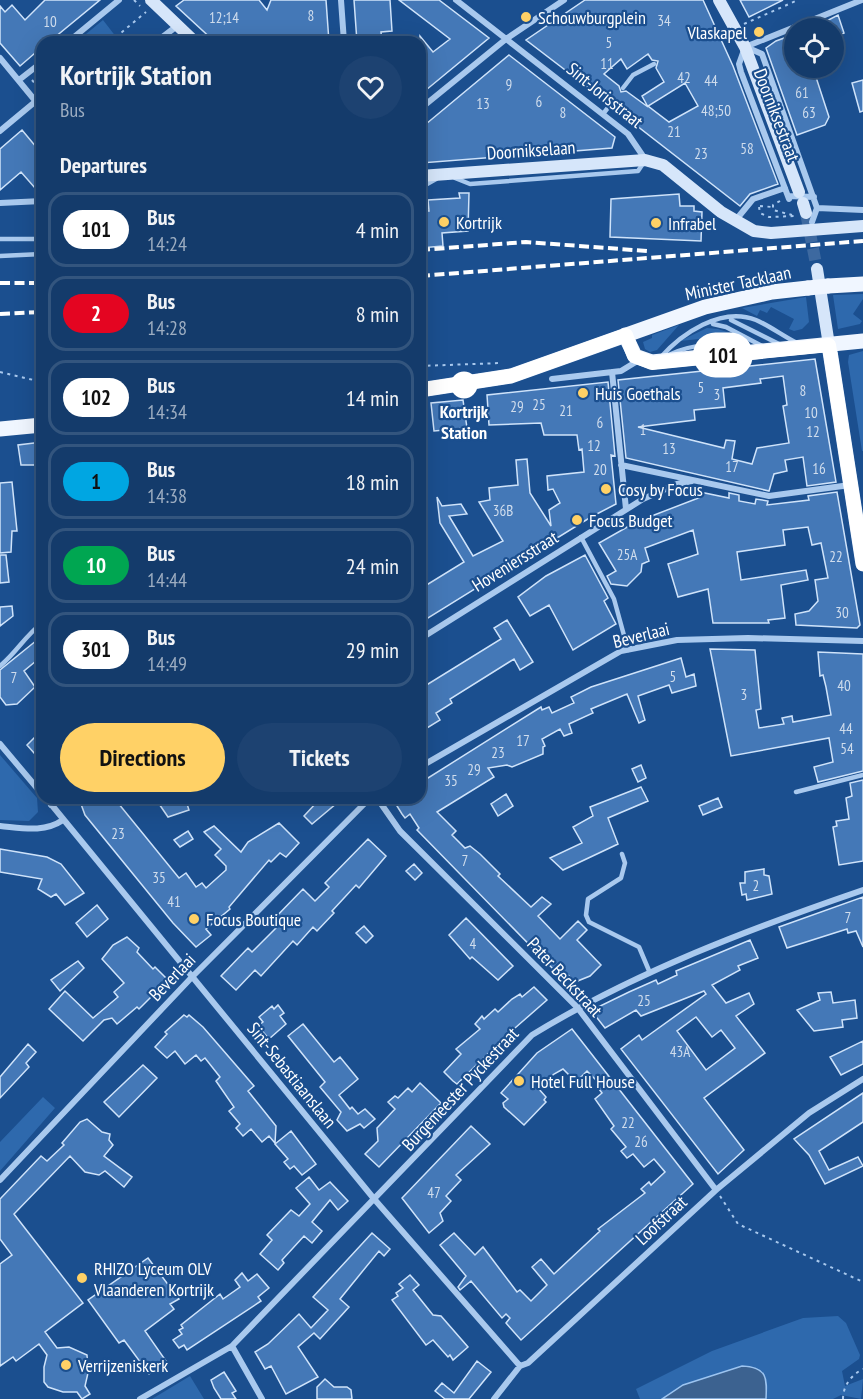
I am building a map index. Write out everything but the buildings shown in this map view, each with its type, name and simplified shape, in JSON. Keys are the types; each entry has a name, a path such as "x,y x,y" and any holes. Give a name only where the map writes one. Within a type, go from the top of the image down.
{"main road":[{"name":"Minister Tacklaan","path":"426,389 511,376 733,300 808,288 863,284"},
{"path":"626,335 633,354 639,360 656,363 863,341"},
{"path":"829,345 863,564"},
{"path":"0,429 36,426"}],"street":[{"path":"75,36 119,0"},
{"path":"341,0 344,36"},
{"path":"456,0 506,39"},
{"path":"426,104 506,39 564,0"},
{"name":"Doorniksestraat","path":"719,0 745,47 801,205"},
{"path":"745,47 862,0"},
{"path":"152,5 188,36"},
{"path":"164,36 177,26"},
{"name":"Sint-Jorisstraat","path":"506,39 628,134 645,160"},
{"name":"Doorniksestraat","path":"745,47 739,64 741,72 785,188 801,205"},
{"path":"0,58 36,101 0,131"},
{"path":"19,80 36,67"},
{"path":"645,160 663,165 735,222 754,231 789,232 863,226"},
{"name":"Doornikselaan","path":"426,176 645,160"},
{"path":"735,222 753,199 785,188"},
{"path":"0,203 36,201"},
{"path":"801,205 863,210"},
{"path":"816,268 829,345"},
{"path":"552,379 628,369 639,360"},
{"path":"612,372 626,509"},
{"name":"Hoveniersstraat","path":"621,465 769,496 850,485"},
{"name":"Hoveniersstraat","path":"426,635 626,509 663,489 692,481"},
{"name":"Beverlaai","path":"426,764 621,651 677,640 748,638 863,641"},
{"path":"0,744 36,787"},
{"name":"Beverlaai","path":"0,1180 192,977 364,804"},
{"name":"Pater Beckstraat","path":"381,804 400,831 577,1007 716,1190"},
{"name":"Sint-Sebastiaanslaan","path":"51,805 375,1200 520,1366"},
{"path":"0,826 49,828 63,820"},
{"name":"Burgemeester Pyckestraat","path":"140,1399 232,1346 532,1035 577,1007 711,946 863,890"},
{"name":"Loofstraat","path":"494,1399 520,1366 528,1363 716,1190 809,1113 863,1079"},
{"path":"232,1346 262,1399"}],"lane":[{"path":"623,88 633,75 654,64"},
{"path":"603,114 610,105"},
{"path":"426,185 446,174"},
{"path":"0,239 36,239"},
{"path":"0,256 36,255"},
{"path":"656,363 678,338 706,323 742,317 756,320 805,348"},
{"path":"723,319 741,323 787,348"},
{"path":"706,323 726,327 762,351"},
{"path":"581,537 610,589 628,650"},
{"path":"0,666 18,652 25,637 36,628"},
{"path":"796,792 863,775"},
{"path":"622,854 625,862 621,878 588,899 586,915 589,922 639,947 650,973"}],"path":[{"path":"134,0 152,5"},
{"path":"736,28 798,0"},
{"path":"117,36 152,5"},
{"path":"27,74 36,85"},
{"path":"778,197 801,205"},
{"path":"764,201 760,206 760,213 765,216 801,205"},
{"path":"772,207 779,213 801,205"},
{"path":"760,206 801,205"},
{"path":"426,366 451,367 504,363"},
{"path":"0,372 36,381"},
{"path":"716,1190 738,1224 863,1282"},
{"path":"843,1399 843,1389 856,1372 863,1369"}],"shaded area":[{"path":"103,20 115,36 88,36 86,34"},
{"path":"863,294 863,299 853,314 862,321 860,324 838,329 833,295"},
{"path":"806,297 809,322 802,329 794,331 789,329 794,319 771,307 767,313 760,310 757,316 742,308"},
{"path":"679,325 657,350 650,352 645,349 643,342 652,338 652,335"},
{"path":"707,328 736,335 680,341"},
{"path":"863,351 862,451 848,362 849,355"},
{"path":"0,755 36,797 38,812 29,821 0,820"},
{"path":"43,1097 55,1108 0,1171 0,1142"},
{"path":"838,1316 846,1323 860,1355 859,1359 842,1371 845,1386 863,1379 861,1399 841,1395 833,1399 640,1399 636,1389 712,1351 803,1318"},
{"path":"742,1366 757,1369 764,1375 766,1399 662,1399 683,1385"},
{"path":"190,1376 204,1399 152,1399"}],"tunnel":[{"path":"806,213 817,269"}],"railway":[{"path":"426,276 863,241"},
{"path":"426,250 526,242 647,251"},
{"path":"0,283 36,283"},
{"path":"0,314 36,312"}],"bus line":[{"name":"101","path":"426,389 511,376 626,335 634,356 639,360 652,363 829,345 863,564"}],"place":[{"name":"Schouwburgplein","path":"526,17"},
{"name":"Vlaskapel","path":"759,32"},
{"name":"Kortrijk","path":"444,222"},
{"name":"Infrabel","path":"656,223"},
{"name":"Kortrijk Station","path":"464,385"},
{"name":"Huis Goethals","path":"583,393"},
{"name":"Cosy by Focus","path":"606,489"},
{"name":"Focus Budget","path":"577,520"},
{"name":"Focus Boutique","path":"194,919"},
{"name":"Hotel Full House","path":"519,1081"},
{"name":"RHIZO Lyceum OLV Vlaanderen Kortrijk","path":"82,1278"},
{"name":"Verrijzeniskerk","path":"66,1365"}]}
